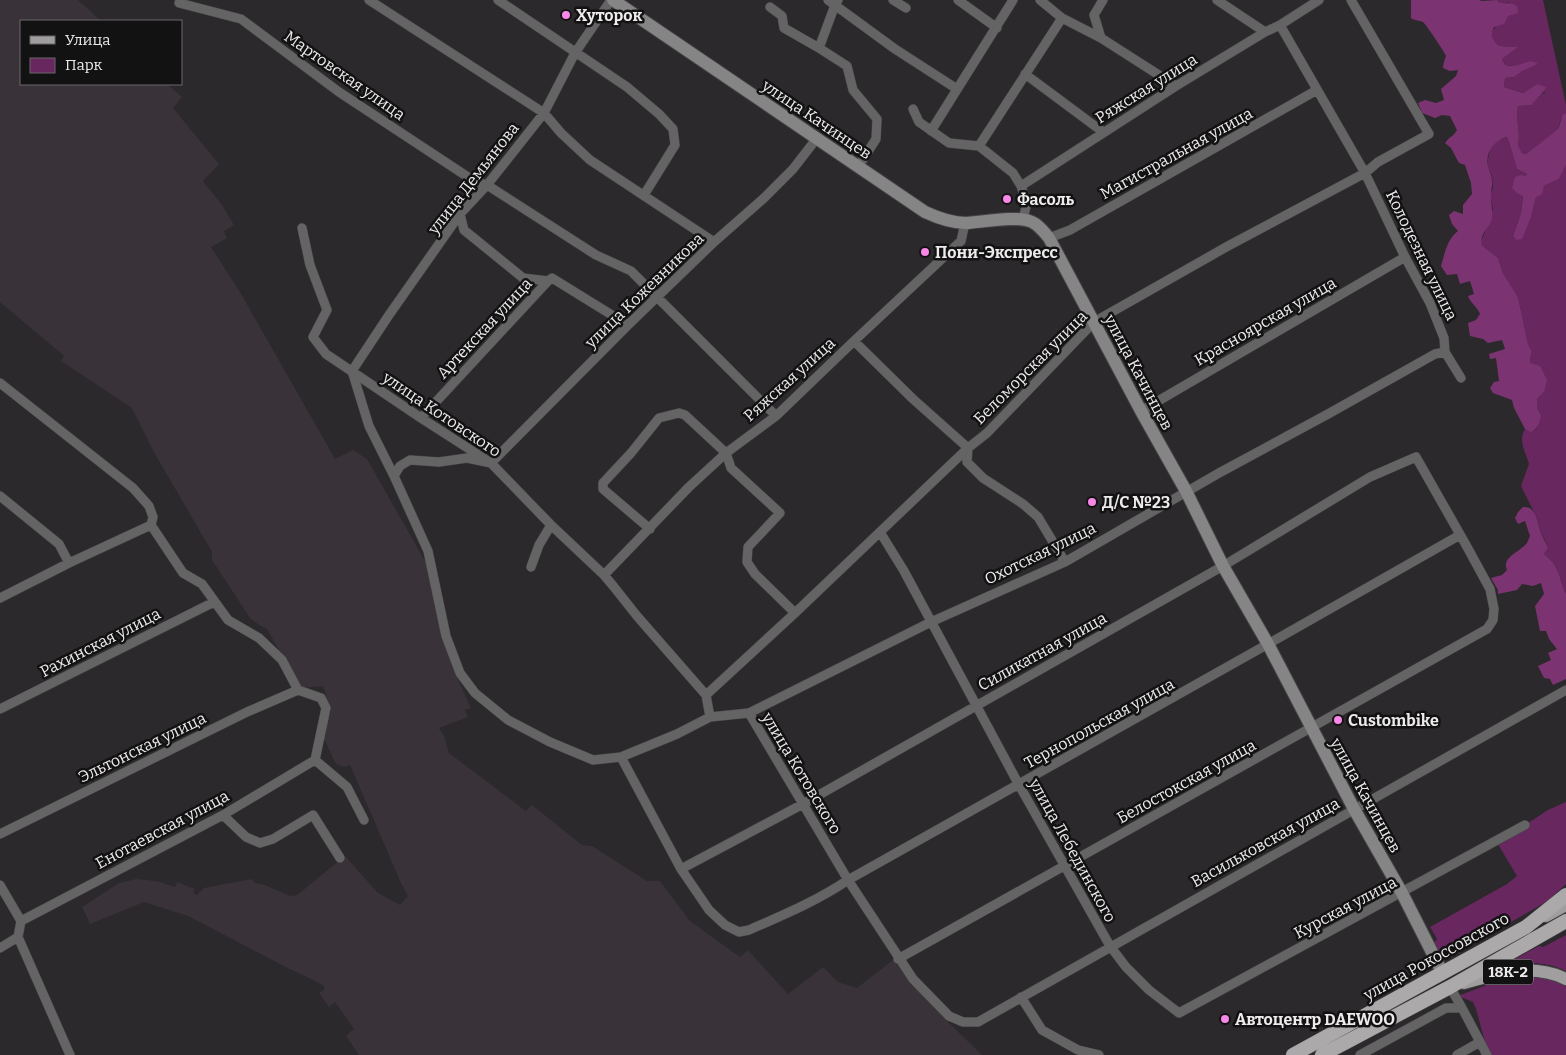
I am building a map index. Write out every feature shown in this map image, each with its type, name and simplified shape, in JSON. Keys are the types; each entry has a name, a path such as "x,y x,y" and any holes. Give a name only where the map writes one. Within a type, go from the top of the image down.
{"highway":[{"name":"улица Рокоссовского","path":"1293,1055 1526,927 1566,895"},
{"name":"улица Рокоссовского","path":"1322,1055 1450,987 1566,921"}],"main road":[{"name":"улица Качинцев","path":"612,0 925,212 943,220 965,223 1023,220 1032,222 1042,229 1268,644 1354,809 1402,893 1442,972"},
{"path":"1526,927 1566,906"},
{"name":"18К-2","path":"1450,987 1483,977 1523,970 1546,972 1566,979"}],"street":[{"path":"369,0 544,113 561,133 590,160 714,242"},
{"path":"498,0 627,87 659,114 673,129 675,145 644,196"},
{"name":"улица Демьянова","path":"352,371 388,315 460,214 487,186 544,113 575,53 612,0"},
{"path":"894,0 906,8"},
{"path":"958,0 997,28"},
{"path":"931,131 1013,0"},
{"path":"1040,0 1062,18 1101,38 1176,86"},
{"path":"1101,38 1094,16 1103,0"},
{"path":"1217,0 1265,32"},
{"name":"Ряжская улица","path":"1020,186 1176,86 1319,0"},
{"name":"Беломорская улица","path":"706,695 968,448 987,433 1094,322 1228,246 1365,173 1378,162 1429,134 1351,0"},
{"path":"819,48 834,2 896,49 957,89"},
{"name":"Мартовская улица","path":"180,3 241,19 391,127 596,255 631,271 776,416"},
{"path":"770,7 782,16 784,28 847,66 853,90 878,119 876,138 858,166"},
{"path":"979,146 1062,18"},
{"name":"Колодезная улица","path":"1280,25 1365,173 1430,303 1444,338 1444,352 1461,378"},
{"path":"1025,74 1104,132"},
{"name":"Магистральная улица","path":"1048,238 1070,230 1317,90"},
{"path":"913,109 919,122 950,143 979,146 1013,172 1027,203 1023,220"},
{"name":"улица Кожевникова","path":"491,463 628,325 714,242 769,193 793,169 817,138"},
{"path":"460,214 464,230 523,278 548,281 552,278 628,325"},
{"name":"Ряжская улица","path":"604,575 726,452 776,416 961,241 965,223"},
{"name":"улица Котовского","path":"302,228 310,265 327,310 313,337 326,354 491,463 550,525 604,575 706,695"},
{"name":"Красноярская улица","path":"1140,411 1406,257"},
{"name":"Артекская улица","path":"421,418 548,281"},
{"path":"854,341 913,399 968,448 968,462 983,478 1023,504 1038,517 1065,562"},
{"name":"Охотская улица","path":"749,713 931,622 1065,562 1186,492 1435,354 1444,352"},
{"path":"352,371 369,426 428,551 446,636 460,673 475,694 508,720 593,760 621,757 677,734 710,717 706,695"},
{"path":"0,384 134,488 150,506 153,517 151,525 183,573 202,584 228,620 259,638 282,660 298,690 322,698 326,708 315,760 346,787 364,820"},
{"path":"650,529 603,489 604,483 660,418 679,413 685,415 726,452 732,468 780,513 748,547 747,562 755,574 795,613"},
{"name":"Силикатная улица","path":"681,869 803,804 1224,566 1370,477 1416,457 1460,535"},
{"path":"394,476 400,466 410,460 439,462 466,458 491,463"},
{"path":"0,496 59,544 69,563"},
{"path":"0,598 151,525"},
{"path":"531,567 538,545 550,525"},
{"name":"улица Лебединского","path":"880,532 1110,946"},
{"name":"Белостокская улица","path":"898,959 1487,629 1493,620 1494,609 1490,589 1460,535"},
{"name":"Тернопольская улица","path":"681,869 709,910 725,925 739,932 749,930 803,906 1460,535"},
{"name":"Рахинская улица","path":"0,709 214,602"},
{"name":"Эльтонская улица","path":"0,834 247,712 298,690"},
{"name":"Васильковская улица","path":"1110,946 1566,690"},
{"name":"улица Котовского","path":"710,717 749,713 848,880 898,959 913,979 949,1016 963,1022 978,1022 1110,946"},
{"path":"621,757 681,869"},
{"name":"Енотаевская улица","path":"21,921 223,815 315,760"},
{"path":"223,815 246,837 260,843 273,839 313,815 340,858"},
{"name":"Курская улица","path":"1110,946 1126,967 1149,990 1179,1013 1525,825"},
{"path":"0,884 21,921 18,938 70,1055"},
{"path":"0,948 18,938"},
{"path":"1450,987 1486,1055"},
{"path":"1021,997 1042,1030 1078,1050 1099,1055"},
{"path":"1360,1055 1446,1008 1462,1008"},
{"path":"1456,1055 1480,1042"}],"shaded area":[{"path":"0,0 78,0 100,20 20,20 20,85 168,85 182,97 173,108 219,164 203,181 222,205 234,225 224,231 227,238 211,247 240,292 335,459 353,450 367,459 429,568 453,668 471,708 465,710 468,717 439,728 444,736 449,753 526,811 532,805 582,845 592,846 647,881 660,881 690,921 740,957 748,950 788,994 823,967 838,982 857,988 893,960 944,1018 982,1055 359,1055 346,1036 354,1029 335,1002 329,1007 319,993 325,989 323,985 188,916 144,902 90,924 82,907 119,883 136,879 156,881 175,887 177,882 195,889 193,893 197,895 204,888 252,879 255,883 265,885 290,896 297,895 345,856 378,893 400,905 408,896 350,765 344,767 336,764 322,735 331,712 323,686 300,688 267,629 250,618 212,560 212,552 155,454 132,408 61,361 64,356 0,302"},
{"path":"1411,0 1497,0 1501,3 1517,6 1518,13 1508,16 1504,24 1494,27 1492,38 1499,46 1518,47 1502,59 1505,65 1510,66 1531,61 1538,64 1514,77 1505,78 1504,87 1523,93 1537,84 1546,87 1532,105 1518,106 1518,145 1522,153 1526,154 1558,129 1563,114 1566,114 1566,165 1559,179 1544,186 1542,194 1536,197 1531,217 1522,239 1516,240 1513,236 1521,213 1523,196 1512,188 1515,177 1527,174 1517,169 1507,137 1494,144 1489,152 1487,161 1492,177 1492,219 1483,234 1482,246 1498,258 1503,273 1518,297 1528,344 1532,352 1530,363 1540,366 1547,380 1544,392 1537,399 1537,408 1541,415 1540,420 1537,427 1531,432 1525,429 1512,400 1493,393 1490,388 1494,382 1499,381 1496,358 1490,359 1489,354 1505,349 1502,340 1488,343 1483,339 1470,336 1468,323 1476,320 1480,314 1468,296 1474,294 1470,281 1460,284 1457,274 1447,275 1441,266 1449,242 1458,231 1452,224 1449,215 1454,211 1463,214 1463,205 1472,194 1471,183 1465,165 1459,163 1451,148 1445,143 1457,130 1450,116 1442,115 1435,118 1422,113 1418,103 1425,100 1436,103 1444,100 1441,89 1456,76 1458,70 1450,71 1443,68 1446,56 1423,22 1411,18"},
{"path":"1523,507 1531,509 1536,516 1548,548 1544,554 1556,568 1566,594 1566,679 1553,685 1550,679 1544,678 1538,666 1551,660 1548,653 1557,649 1549,639 1546,631 1540,631 1535,606 1544,594 1541,583 1533,586 1522,584 1517,590 1498,594 1498,590 1491,578 1502,575 1507,570 1506,565 1509,558 1524,546 1530,536 1525,521 1518,524 1515,518"}],"green space":[{"path":"1497,0 1543,0 1566,105 1566,114 1563,114 1557,131 1526,154 1522,153 1518,145 1518,106 1532,105 1545,92 1537,84 1523,93 1504,87 1505,78 1514,77 1521,71 1538,64 1505,65 1502,59 1517,47 1499,46 1492,40 1491,34 1510,2 1502,4 1497,2"},
{"path":"1507,137 1517,169 1527,174 1525,176 1521,213 1513,236 1516,240 1531,217 1536,197 1544,186 1559,179 1566,165 1566,594 1556,567 1544,554 1548,548 1537,518 1521,486 1529,464 1523,446 1523,433 1525,429 1531,431 1536,429 1541,415 1537,408 1537,399 1544,392 1530,363 1532,352 1528,344 1518,297 1503,273 1498,258 1482,247 1481,242 1493,209 1490,194 1493,188 1492,176 1488,167 1490,150 1496,141"},
{"path":"1566,802 1566,884 1549,900 1458,952 1451,955 1440,953 1434,943 1437,939 1430,927 1507,884 1517,876 1496,841 1548,810"},
{"path":"1566,935 1566,971 1542,964 1500,967 1539,946 1543,947"},
{"path":"1537,975 1566,985 1566,1055 1492,1055 1485,1042 1473,1002 1458,996 1502,979"}],"place":[{"name":"Хуторок","path":"566,15"},
{"name":"Фасоль","path":"1007,199"},
{"name":"Пони-Экспресс","path":"925,252"},
{"name":"Д/С №23","path":"1092,502"},
{"name":"Custombike","path":"1338,720"},
{"name":"Автоцентр DAEWOO","path":"1225,1019"}]}
